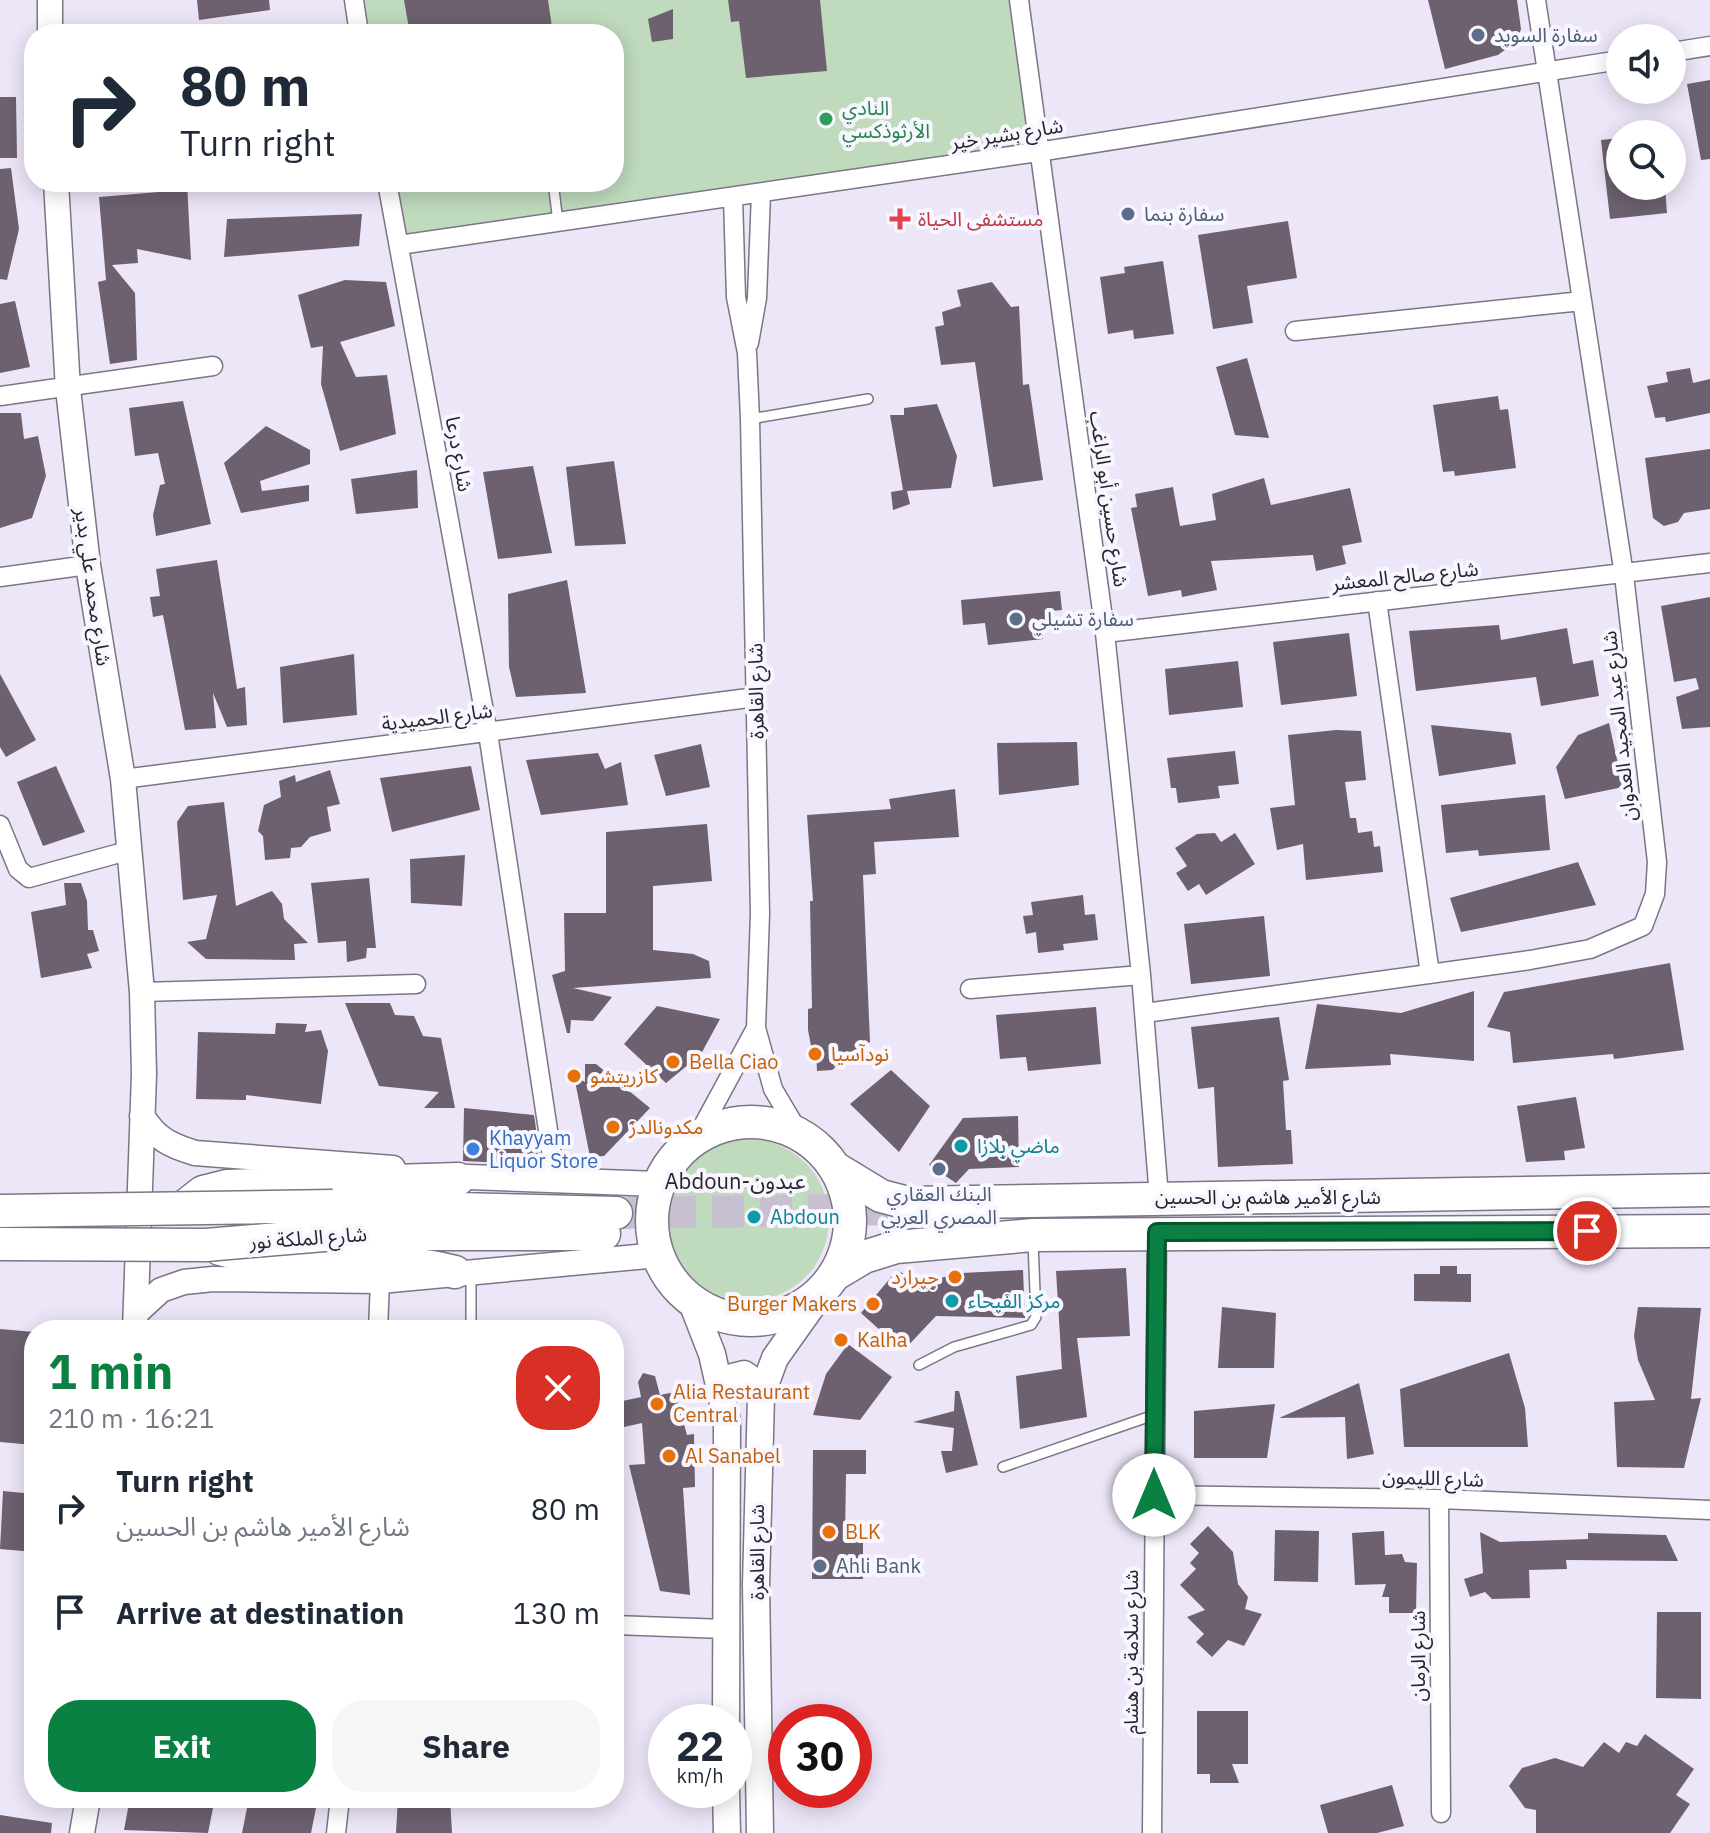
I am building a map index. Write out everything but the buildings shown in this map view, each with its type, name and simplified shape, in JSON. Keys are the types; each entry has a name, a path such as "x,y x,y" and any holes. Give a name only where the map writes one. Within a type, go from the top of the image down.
{"highway":[{"path":"748,1121 775,1124 799,1133 819,1148 835,1168 847,1194 850,1222 846,1249 829,1282 801,1307 774,1318 745,1320 716,1314 691,1300 666,1272 658,1255 652,1231 658,1184 675,1156 698,1135 722,1125 748,1121"},
{"name":"شارع الأمير هاشم بن الحسين","path":"835,1168 881,1196 908,1203 1710,1190"},
{"path":"185,1206 213,1188 458,1179"},
{"name":"شارع الملكة نور","path":"0,1211 185,1206 334,1220 617,1224"},
{"name":"شارع الملكة نور","path":"0,1244 206,1245 334,1220"},
{"name":"شارع الأمير هاشم بن الحسين","path":"829,1282 864,1257 896,1247 1033,1235 1710,1231"},
{"path":"206,1245 251,1256 393,1271 463,1271"}],"main road":[{"name":"شارع القاهرة","path":"760,1833 756,1585 761,1396 775,1358 829,1282"},
{"name":"شارع القاهرة","path":"691,1300 721,1391 727,1421 726,1704"},
{"path":"721,1391 729,1380 744,1374 758,1384 761,1396"},
{"path":"726,1808 727,1833"}],"street":[{"path":"50,0 50,24"},
{"path":"354,0 355,24"},
{"name":"شارع حسين أبو الراغب","path":"1019,0 1105,633 1145,1013 1159,1197"},
{"name":"شارع عبد المجيد العدوان","path":"1145,1013 1590,949 1643,926 1655,894 1657,862 1624,575 1536,0"},
{"path":"1686,50 1710,46"},
{"name":"شارع بشير خير","path":"399,245 1038,152 1606,62"},
{"name":"شارع محمد علي بدير","path":"57,192 68,389 88,565 123,779 127,851 142,992 136,1320"},
{"name":"شارع درعا","path":"389,192 488,733 556,1183"},
{"name":"شارع القاهرة","path":"747,353 757,298 761,193"},
{"name":"شارع القاهرة","path":"733,197 736,297 747,353 750,419 760,914 756,1028 773,1089 799,1133"},
{"path":"1295,331 1582,301"},
{"path":"0,396 68,389 213,366"},
{"name":"شارع صالح المعشر","path":"1105,633 1710,563"},
{"path":"0,577 88,565"},
{"path":"1377,601 1430,974"},
{"name":"شارع الحميدية","path":"123,779 756,697"},
{"path":"0,825 18,869 29,878 127,851"},
{"path":"970,989 1141,975"},
{"path":"142,992 416,984"},
{"name":"شارع القاهرة","path":"698,1135 756,1028"},
{"path":"142,1116 155,1136 170,1146 195,1153 397,1169 458,1179 658,1184"},
{"name":"شارع سلامة بن هشام","path":"1152,1833 1157,1232"},
{"path":"463,1271 658,1255"},
{"path":"381,1320 393,1271"},
{"name":"شارع الملكة نور","path":"138,1320 161,1290 198,1280 393,1271"},
{"name":"شارع الليمون","path":"1154,1495 1439,1499 1710,1510"},
{"name":"شارع الرمان","path":"1439,1499 1441,1813"},
{"path":"624,1625 725,1629"},
{"path":"82,1833 86,1808"},
{"path":"336,1833 339,1808"}],"lane":[{"path":"554,192 558,222"},
{"path":"750,419 868,399"},
{"path":"919,1365 954,1347 1031,1325 1036,1317 1033,1235"},
{"path":"463,1271 470,1320"},
{"path":"1003,1467 1154,1415"}],"green space":[{"name":"النادي الأرثوذكسي","path":"364,0 1024,0 1043,146 402,241 395,192 624,192 624,24 368,24"},
{"path":"748,1139 779,1145 805,1163 823,1189 829,1220 823,1251 805,1277 779,1295 748,1301 717,1295 691,1277 673,1251 667,1220 673,1189 691,1163 717,1145"}],"tunnel":[{"path":"616,1213 915,1209"}],"place":[{"name":"سفارة السويد","path":"1478,35"},
{"name":"النادي الأرثوذكسي","path":"826,119"},
{"name":"سفارة بنما","path":"1128,214"},
{"name":"مستشفى الحياة","path":"900,219"},
{"name":"سفارة تشيلي","path":"1016,619"},
{"name":"نودآسيا","path":"815,1054"},
{"name":"Bella Ciao","path":"673,1062"},
{"name":"كازريتشو","path":"574,1076"},
{"name":"مكدونالدز","path":"613,1127"},
{"name":"ماضي بلازا","path":"961,1146"},
{"name":"Khayyam Liquor Store","path":"473,1149"},
{"name":"البنك العقاري المصري العربي","path":"939,1169"},
{"name":"Abdoun","path":"754,1217"},
{"name":"جيرارد","path":"955,1277"},
{"name":"مركز الفيحاء","path":"952,1301"},
{"name":"Burger Makers","path":"873,1304"},
{"name":"Kalha","path":"841,1340"},
{"name":"Alia Restaurant Central","path":"657,1404"},
{"name":"Al Sanabel","path":"669,1456"},
{"name":"BLK","path":"829,1532"},
{"name":"Ahli Bank","path":"820,1566"}],"district":[{"name":"Abdoun-عبدون","path":"735,1181"}],"route":[{"path":"1154,1495 1157,1232 1587,1231"}]}
